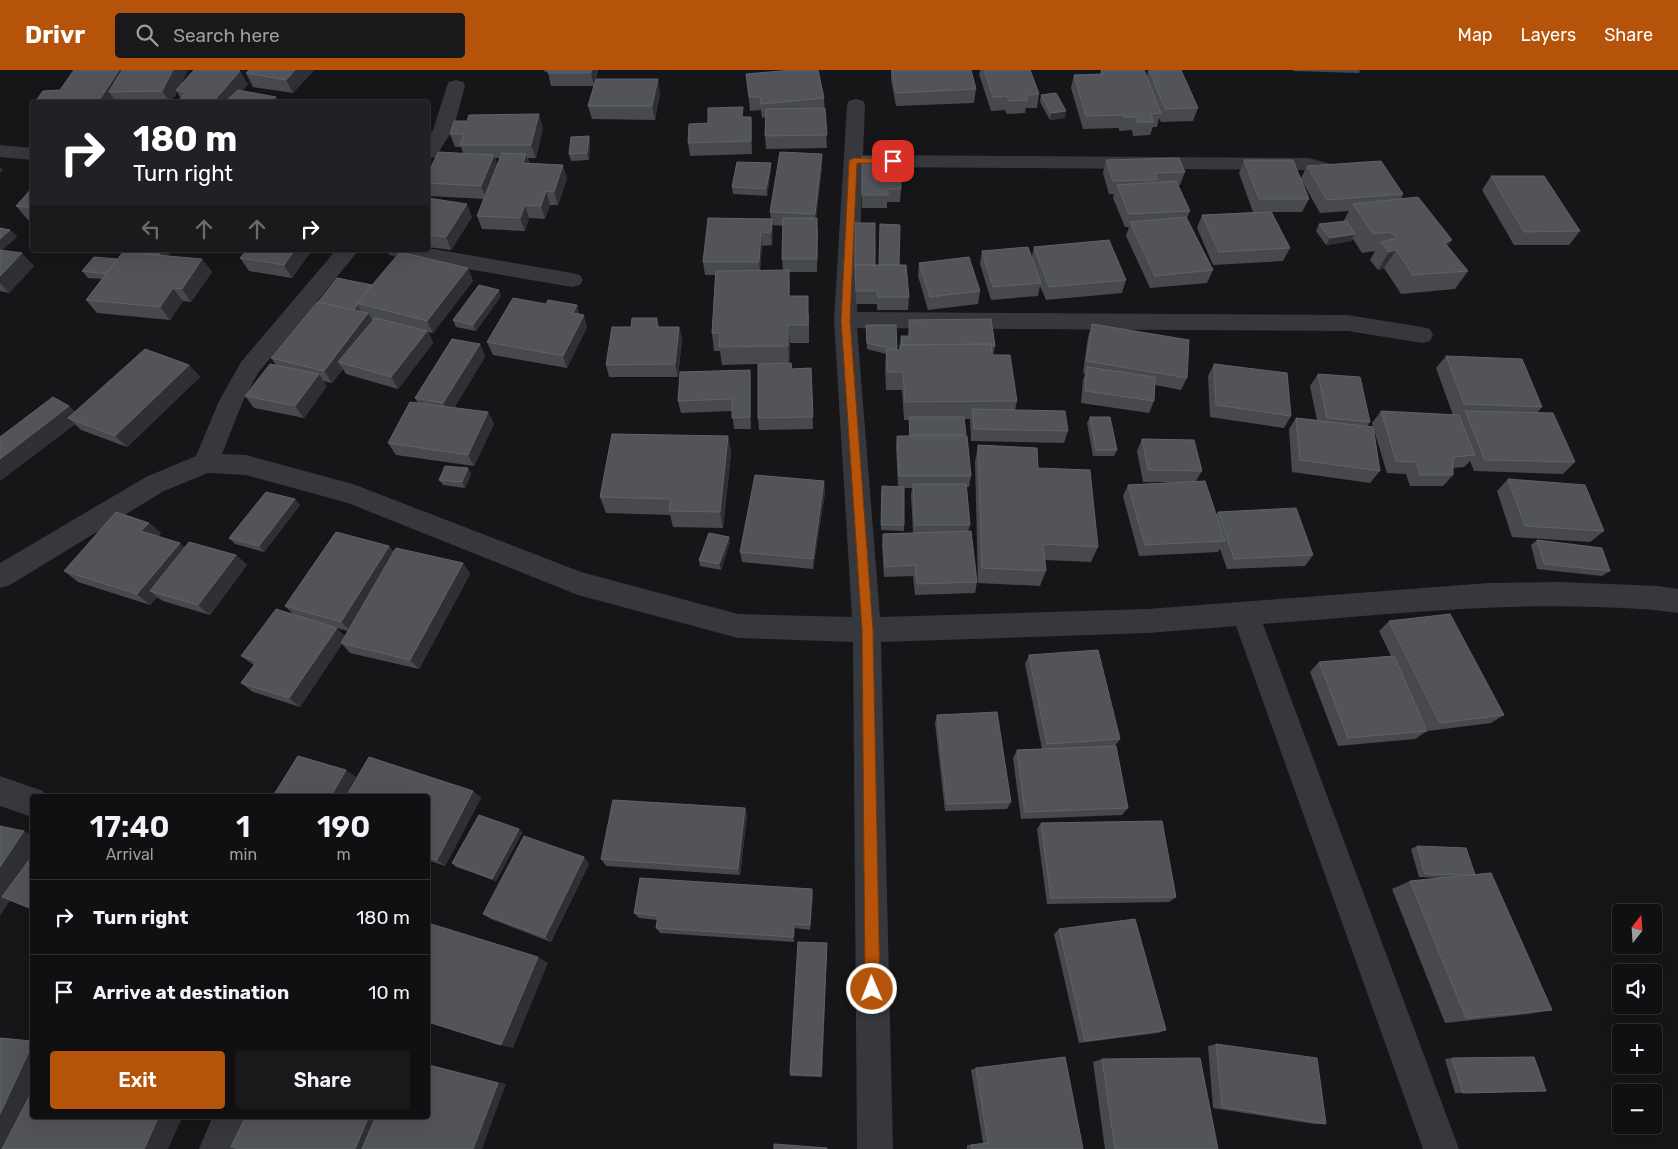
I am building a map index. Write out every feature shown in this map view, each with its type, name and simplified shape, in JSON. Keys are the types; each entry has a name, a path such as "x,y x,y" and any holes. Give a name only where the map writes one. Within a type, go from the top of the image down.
{"street":[{"path":"430,150 443,130 456,86"},
{"path":"856,105 846,320 867,630 875,1149"},
{"path":"0,151 30,154"},
{"path":"853,161 1309,164 1353,176"},
{"path":"206,463 231,401 249,368 346,252"},
{"path":"409,252 572,280"},
{"path":"846,320 1348,323 1422,334"},
{"path":"0,577 155,484 206,463 246,465 353,494 578,583 738,626 867,630 1148,621 1488,595 1560,594 1678,601"},
{"path":"1245,613 1441,1149"},
{"path":"0,791 30,801"},
{"path":"217,1149 231,1119"}],"building":[{"path":"74,70 119,70 99,100 36,100 43,91 60,90"},
{"path":"122,70 173,70 162,91 109,92"},
{"path":"194,70 240,71 215,100 179,100 186,92 176,90"},
{"path":"249,70 295,70 286,80 246,73"},
{"path":"548,70 592,70 591,73 548,73"},
{"path":"818,70 824,98 761,104 760,97 749,97 746,74"},
{"path":"892,70 971,70 976,89 896,93"},
{"path":"984,70 1030,70 1039,94 1026,95 1028,100 1009,101 1007,96 993,97"},
{"path":"1101,70 1144,70 1161,113 1151,114 1154,122 1137,122 1136,117 1123,117 1123,115 1086,116 1074,75 1103,74"},
{"path":"1149,70 1181,70 1198,108 1165,109"},
{"path":"596,79 658,79 652,106 588,106"},
{"path":"238,90 276,97 272,100 227,100"},
{"path":"1056,93 1066,111 1051,113 1041,95"},
{"path":"743,107 742,117 751,117 751,141 688,143 689,124 708,123 708,108"},
{"path":"825,108 827,135 765,136 766,109"},
{"path":"539,114 531,145 460,145 464,134 450,134 454,121 467,121 469,115"},
{"path":"589,136 587,153 569,154 571,137"},
{"path":"438,152 494,155 481,186 430,183 430,170"},
{"path":"780,152 822,154 815,214 770,212"},
{"path":"502,153 526,154 523,163 563,165 554,192 546,191 541,206 525,205 520,218 477,216"},
{"path":"862,157 900,158 901,189 888,189 888,195 862,195"},
{"path":"1179,158 1185,172 1155,173 1157,180 1113,181 1106,160"},
{"path":"1244,160 1293,160 1309,199 1259,199"},
{"path":"1381,161 1403,194 1327,200 1307,166"},
{"path":"737,162 771,163 766,189 732,187"},
{"path":"1491,176 1544,176 1580,231 1524,232"},
{"path":"1176,181 1190,211 1129,214 1117,185"},
{"path":"30,190 30,208 16,206"},
{"path":"1418,197 1452,240 1445,243 1468,271 1413,275 1396,250 1389,252 1381,242 1397,238 1390,232 1373,234 1353,204"},
{"path":"430,198 467,204 446,237 430,235"},
{"path":"1271,212 1290,248 1219,252 1202,215"},
{"path":"1186,217 1213,270 1155,276 1130,222"},
{"path":"708,218 772,219 771,232 761,233 759,262 703,262"},
{"path":"783,218 817,218 817,259 782,259"},
{"path":"1347,221 1355,234 1330,238 1319,224"},
{"path":"855,223 875,223 875,265 855,265"},
{"path":"880,224 900,225 899,265 879,265"},
{"path":"0,228 10,230 0,239"},
{"path":"1109,240 1126,280 1049,287 1034,247"},
{"path":"1028,247 1041,283 993,287 982,251"},
{"path":"0,250 22,253 0,276"},
{"path":"123,252 202,259 182,289 173,288 160,307 86,300"},
{"path":"144,252 161,252 159,255"},
{"path":"245,252 294,252 284,265 240,258"},
{"path":"400,252 468,268 427,321 357,303"},
{"path":"94,257 117,259 106,274 82,271"},
{"path":"969,257 980,291 930,297 919,263"},
{"path":"855,265 906,265 909,297 878,297 877,291 856,291"},
{"path":"789,270 789,296 808,296 808,325 788,325 788,346 719,347 720,333 712,333 716,271"},
{"path":"337,278 372,285 357,303 354,310 318,302"},
{"path":"479,285 499,290 473,325 453,320"},
{"path":"513,298 546,304 548,300 577,305 573,313 584,315 563,356 487,342"},
{"path":"317,302 368,313 324,371 271,358"},
{"path":"375,318 427,331 391,377 338,362"},
{"path":"632,318 657,318 656,327 679,327 675,364 606,365 612,327 631,327"},
{"path":"991,319 995,346 991,346 991,344 902,345 901,336 910,336 909,320"},
{"path":"1092,324 1189,340 1187,378 1086,361"},
{"path":"866,325 896,325 897,350 867,343"},
{"path":"452,339 480,344 443,403 415,398"},
{"path":"991,344 992,355 1010,355 1017,401 905,402 903,372 888,372 886,350 900,350 900,345"},
{"path":"145,349 189,365 115,436 68,418"},
{"path":"1446,356 1522,359 1542,407 1464,404"},
{"path":"791,363 792,369 811,368 813,417 758,418 758,364"},
{"path":"270,364 319,374 295,406 245,396"},
{"path":"1214,364 1287,373 1291,416 1216,405"},
{"path":"1087,367 1155,377 1154,401 1085,391"},
{"path":"750,370 750,417 732,418 732,399 678,401 680,372"},
{"path":"1318,374 1360,377 1370,422 1327,418"},
{"path":"53,397 69,406 0,459 0,437"},
{"path":"410,402 488,412 468,455 388,443"},
{"path":"972,409 1065,411 1068,431 974,429"},
{"path":"1381,411 1459,415 1475,455 1453,457 1453,475 1420,475 1416,462 1396,461"},
{"path":"1465,411 1553,413 1575,462 1485,460"},
{"path":"909,417 964,417 966,435 910,435"},
{"path":"1090,417 1110,417 1117,450 1096,450"},
{"path":"1296,418 1373,427 1380,471 1300,460"},
{"path":"612,434 728,436 720,512 669,511 671,499 600,497"},
{"path":"897,436 967,436 971,476 899,476"},
{"path":"1142,439 1194,440 1202,471 1148,470"},
{"path":"978,445 1037,448 1038,468 1090,470 1098,547 1043,544 1046,571 982,568"},
{"path":"445,466 468,468 462,482 439,480"},
{"path":"755,475 824,481 813,559 740,552"},
{"path":"1508,479 1585,485 1604,531 1525,526"},
{"path":"1205,481 1225,541 1145,545 1128,485"},
{"path":"913,484 966,484 970,525 915,525"},
{"path":"882,486 904,487 904,525 881,525"},
{"path":"266,492 295,499 259,546 229,538"},
{"path":"1296,508 1313,555 1234,559 1218,512"},
{"path":"116,512 149,523 141,531 180,543 137,594 64,571"},
{"path":"971,531 977,582 917,584 915,565 885,567 883,534"},
{"path":"336,532 389,546 341,622 285,606"},
{"path":"709,533 729,537 719,564 699,560"},
{"path":"1537,540 1602,548 1610,571 1544,564"},
{"path":"189,542 236,555 198,605 150,591"},
{"path":"396,548 463,563 410,660 341,643"},
{"path":"276,609 337,628 289,698 241,683 257,661 241,656"},
{"path":"1450,614 1504,715 1440,723 1389,621"},
{"path":"1098,650 1120,739 1047,744 1029,655"},
{"path":"1394,656 1427,731 1348,738 1319,662"},
{"path":"997,712 1011,802 947,804 937,715"},
{"path":"1116,746 1128,808 1025,812 1017,750"},
{"path":"298,756 346,770 332,794 274,794"},
{"path":"369,757 473,791 437,860 430,858 430,794 347,794"},
{"path":"613,800 745,808 738,869 601,859"},
{"path":"479,815 519,829 492,879 452,863"},
{"path":"1162,821 1176,897 1051,898 1041,823"},
{"path":"0,826 24,831 0,867"},
{"path":"524,836 584,857 545,937 483,914"},
{"path":"1417,846 1466,848 1475,875 1425,874"},
{"path":"30,859 30,908 2,897"},
{"path":"1491,873 1552,1010 1466,1018 1410,881"},
{"path":"640,878 812,889 810,925 794,924 793,937 656,928 658,916 634,913"},
{"path":"1135,919 1166,1030 1085,1041 1059,929"},
{"path":"430,924 538,957 501,1045 430,1023"},
{"path":"798,942 827,943 821,1076 790,1074"},
{"path":"0,1038 30,1041 30,1049 0,1114"},
{"path":"1216,1044 1317,1058 1326,1124 1222,1107"},
{"path":"1065,1057 1083,1149 972,1149 971,1145 988,1143 976,1068"},
{"path":"1534,1057 1546,1091 1463,1093 1452,1058"},
{"path":"1200,1058 1218,1149 1115,1149 1102,1059"},
{"path":"430,1066 498,1083 473,1149 362,1149 375,1119 430,1119"},
{"path":"30,1095 30,1119 158,1119 144,1149 2,1149"},
{"path":"245,1119 368,1119 355,1149 239,1149 231,1147"},
{"path":"774,1144 827,1148 827,1149 774,1149"}],"route":[{"path":"872,989 867,630 846,320 853,161 893,161"}]}
